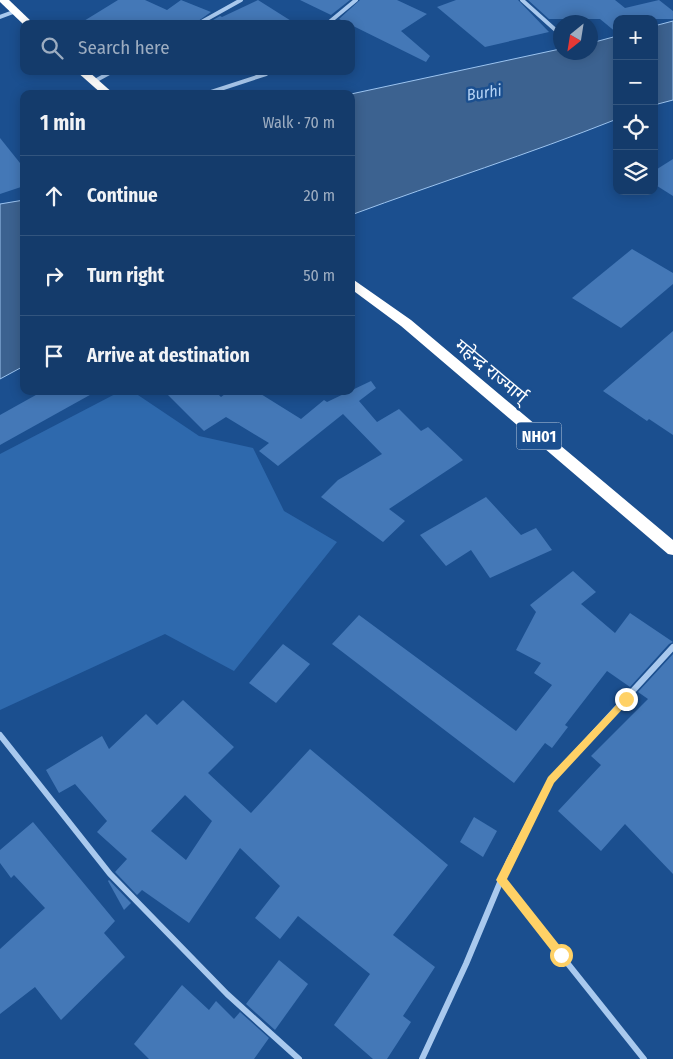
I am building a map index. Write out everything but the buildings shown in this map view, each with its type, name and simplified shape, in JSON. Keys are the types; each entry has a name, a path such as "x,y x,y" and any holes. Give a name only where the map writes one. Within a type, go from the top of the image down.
{"highway":[{"path":"3,0 25,20"},
{"path":"85,75 104,90"},
{"name":"महेन्द्र राज्मार्ग्","path":"355,285 406,323 673,549"}],"street":[{"path":"205,20 241,0"},
{"path":"333,20 356,0"},
{"path":"522,0 553,28"},
{"path":"0,17 16,11"},
{"path":"93,82 106,75"},
{"path":"217,90 263,75"},
{"path":"422,1059 501,880 551,780 673,647"},
{"path":"0,735 110,874 227,994 299,1059"},
{"path":"501,880 644,1059"}],"shaded area":[{"path":"113,395 138,395 199,436 253,448 284,511 337,542 234,671 165,634 0,710 0,454"}],"water":[{"path":"673,21 673,100 658,104 658,60 658,25"},
{"name":"Burhi","path":"613,37 613,121 355,214 355,93 553,51 553,60 598,60 598,41"},
{"path":"20,201 20,368 0,379 0,204"}],"route":[{"path":"561,955 501,880 551,780 626,699"}]}
